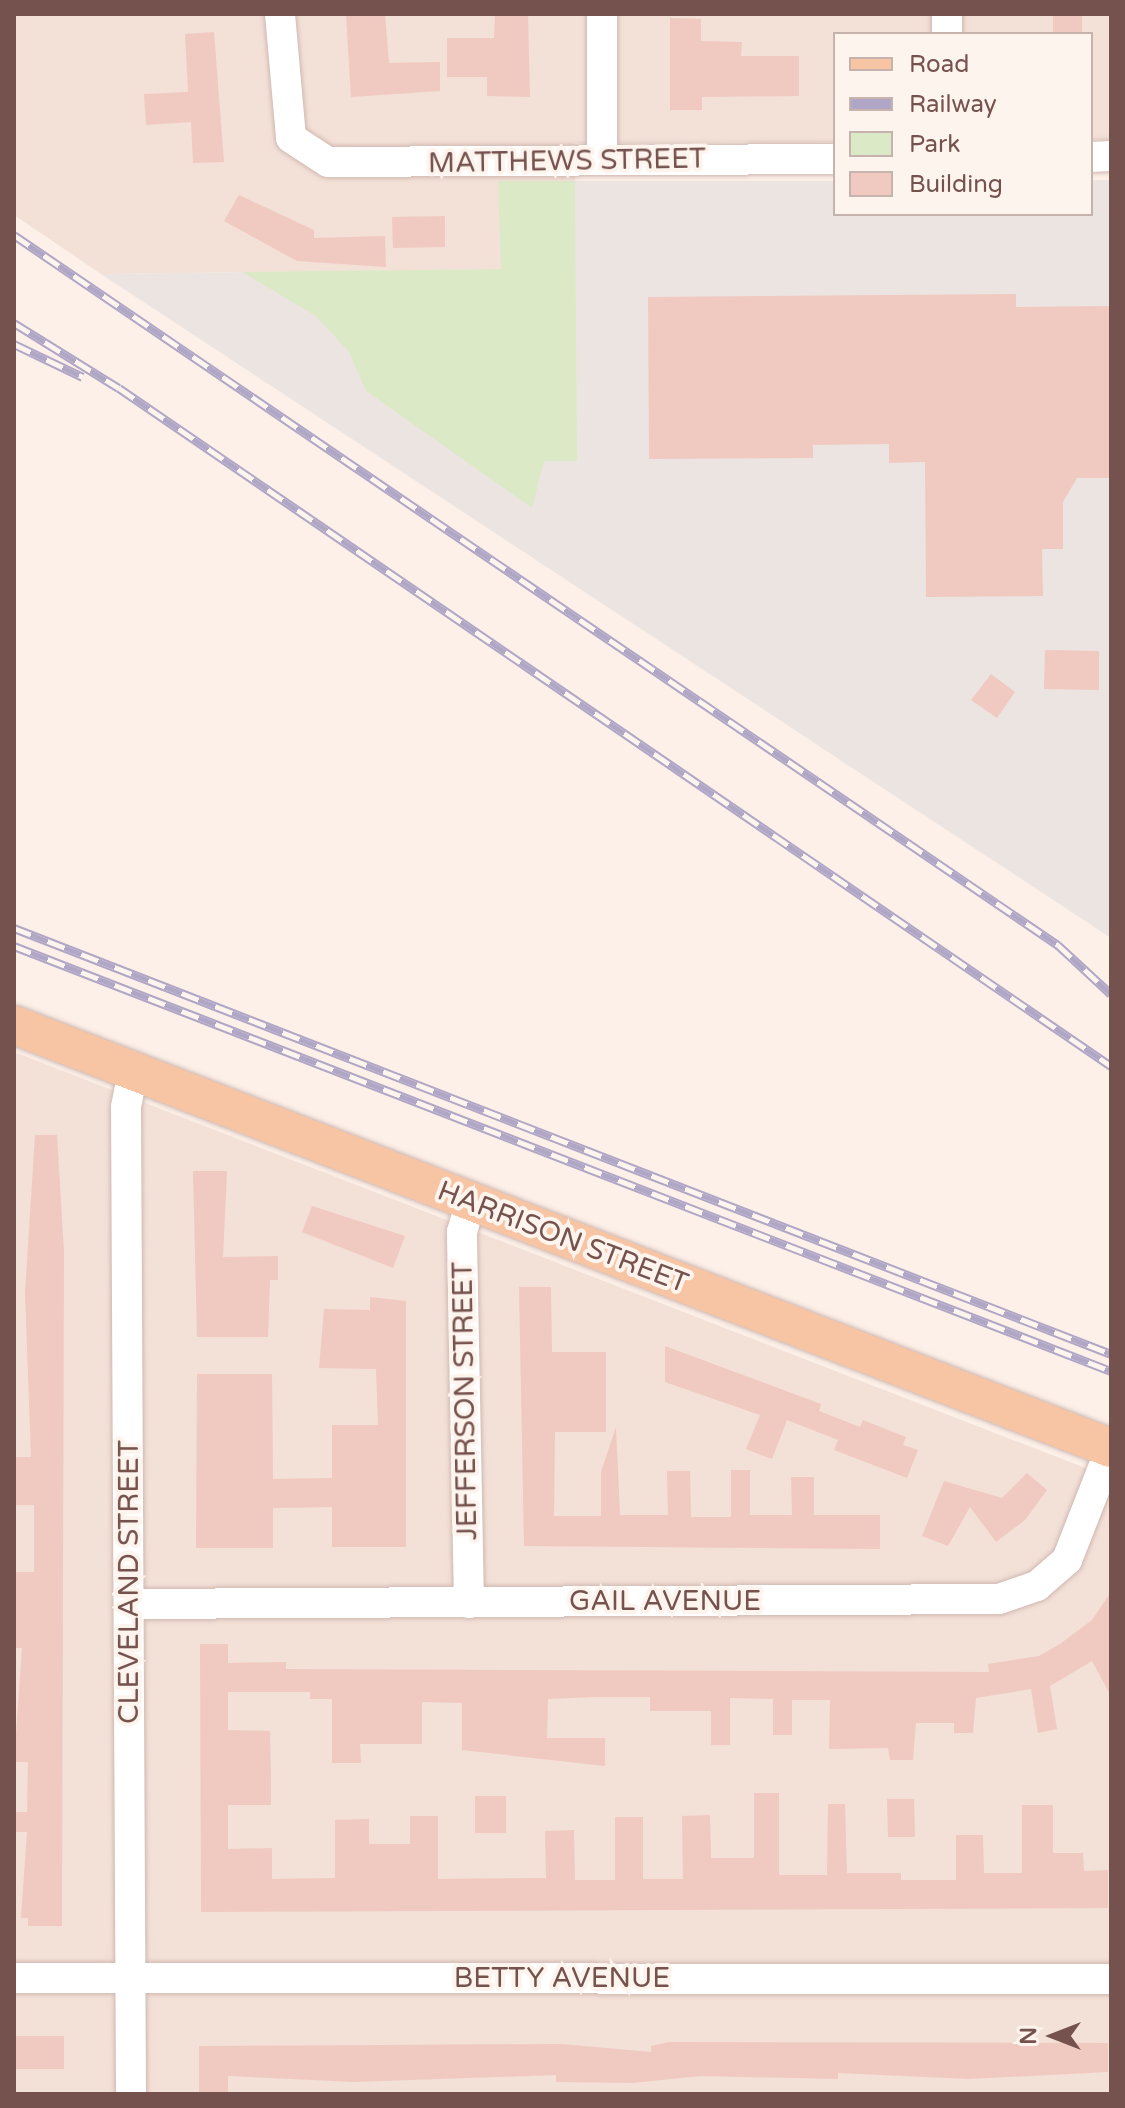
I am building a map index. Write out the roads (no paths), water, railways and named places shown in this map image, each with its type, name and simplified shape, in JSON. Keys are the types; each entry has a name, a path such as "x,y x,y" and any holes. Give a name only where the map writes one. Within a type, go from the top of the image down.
{"main road":[{"name":"HARRISON STREET","path":"14,1025 1111,1448"}],"street":[{"name":"MATTHEWS STREET","path":"280,14 288,123 302,150 343,164 833,159"},
{"path":"602,14 602,160"},
{"name":"CLEVELAND STREET","path":"131,2094 133,1977 126,1107 133,1071"},
{"name":"JEFFERSON STREET","path":"469,1603 462,1232 471,1201"},
{"name":"GAIL AVENUE","path":"130,1604 469,1603 1019,1595 1067,1560 1111,1448"},
{"name":"BETTY AVENUE","path":"14,1978 1111,1979"}],"railway":[{"path":"14,235 1058,945 1111,994"},
{"path":"14,323 119,388 1111,1066"},
{"path":"14,344 83,377"},
{"path":"14,928 1111,1354"},
{"path":"14,946 1111,1371"}]}
